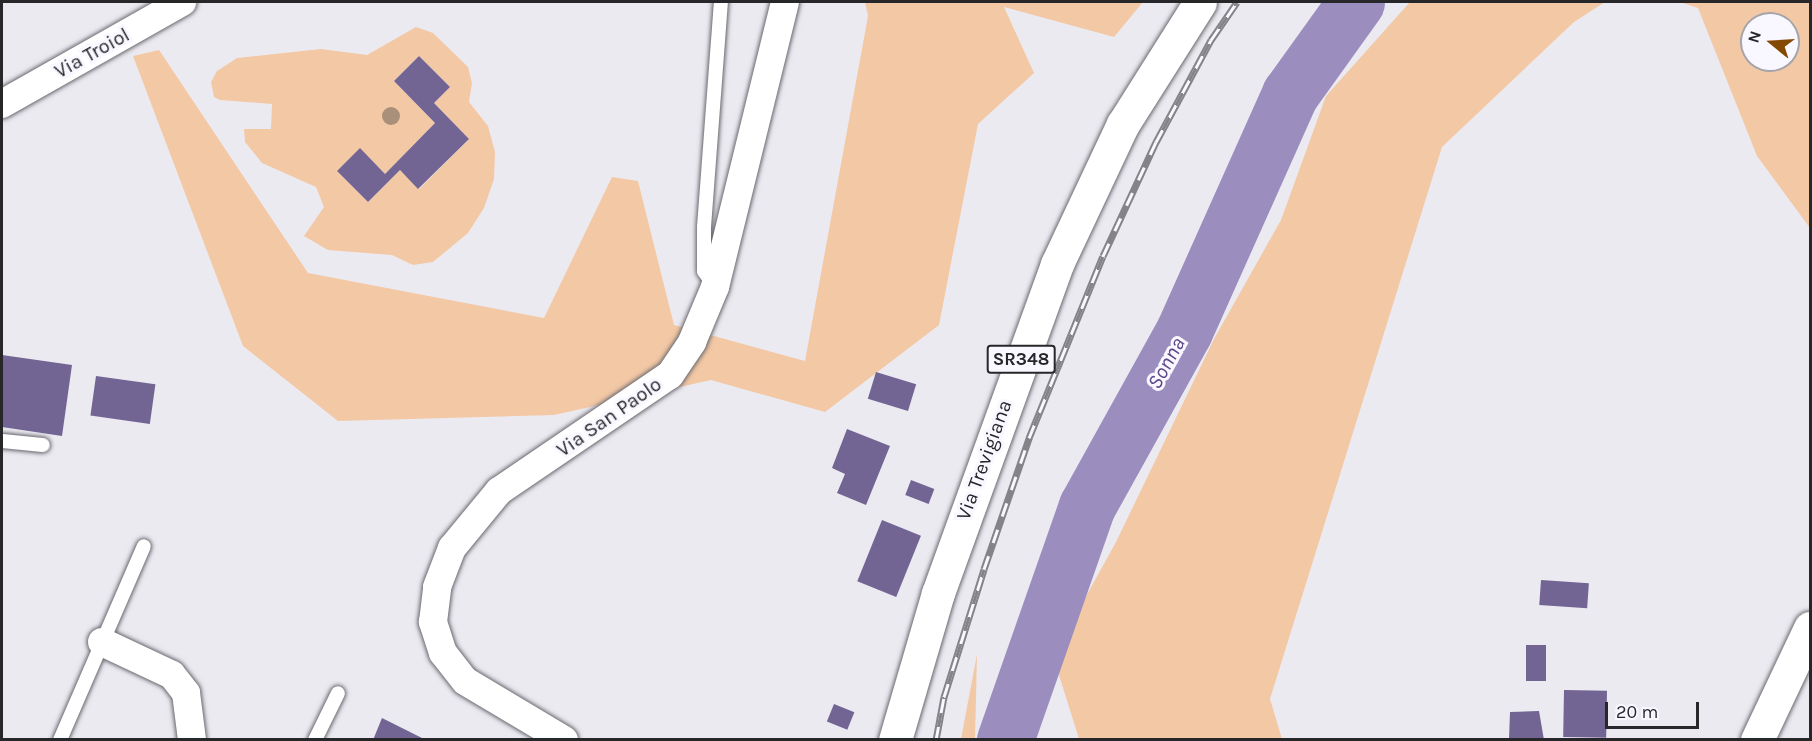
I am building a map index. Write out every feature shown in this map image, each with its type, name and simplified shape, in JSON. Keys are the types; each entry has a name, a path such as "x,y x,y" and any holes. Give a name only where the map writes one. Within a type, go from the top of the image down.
{"main road":[{"name":"Via Trevigiana","path":"895,740 938,593 1057,264 1123,124 1200,2"},
{"path":"1757,740 1810,628"}],"street":[{"name":"Via Troiol","path":"2,104 182,2"},
{"name":"Via San Paolo","path":"564,740 465,681 443,653 433,622 437,587 452,548 499,491 670,375 692,342 715,287 785,2"},
{"path":"102,642 172,675 186,693 189,737"}],"lane":[{"path":"715,287 704,270 704,227 721,2"},
{"path":"2,441 43,445"},
{"path":"60,740 144,546"},
{"path":"315,740 338,693"}],"shaded area":[{"path":"865,2 1143,2 1114,37 1004,7 1034,73 978,124 939,325 825,412 711,380 554,415 338,421 243,346 133,56 159,50 308,273 544,318 612,177 638,181 674,325 805,361 868,16"},
{"path":"1410,2 1605,2 1574,22 1442,147 1270,699 1282,739 1079,739 1053,656 1116,542 1214,339 1281,220 1326,96"},
{"path":"1680,2 1810,2 1810,228 1757,156 1698,8"},
{"path":"416,27 433,33 468,67 472,83 469,102 488,126 495,152 494,179 484,208 468,233 433,262 413,265 392,255 328,250 304,236 324,207 316,187 262,163 245,142 244,129 271,129 272,104 220,100 214,97 211,82 217,71 237,58 321,49 367,55","holes":["419,56 450,87 434,103 469,139 419,189 400,170 368,202 337,171 360,149 385,174 435,123 394,81"]},
{"path":"977,654 975,739 961,739"}],"building":[{"path":"419,56 450,87 434,103 469,139 418,189 400,170 368,202 337,171 360,148 385,174 435,123 394,81"},
{"path":"2,355 72,365 62,436 2,427"},
{"path":"876,372 916,384 908,411 868,399"},
{"path":"96,376 155,384 150,424 90,416"},
{"path":"847,429 890,446 866,505 837,493 845,474 832,468"},
{"path":"911,480 934,489 929,504 905,495"},
{"path":"882,520 921,536 896,597 857,581"},
{"path":"1541,580 1589,583 1587,608 1539,605"},
{"path":"1526,645 1546,645 1546,681 1526,681"},
{"path":"1564,690 1607,691 1606,738 1563,737"},
{"path":"834,704 854,712 847,730 827,722"},
{"path":"1539,711 1544,740 1509,740 1510,712"},
{"path":"382,718 426,740 373,740"}],"waterway":[{"name":"Sonna","path":"1005,740 1087,506 1184,331 1290,94 1356,2"}],"railway":[{"path":"936,740 944,697 984,569 1029,438 1103,256 1156,142 1211,40 1237,2"}]}
